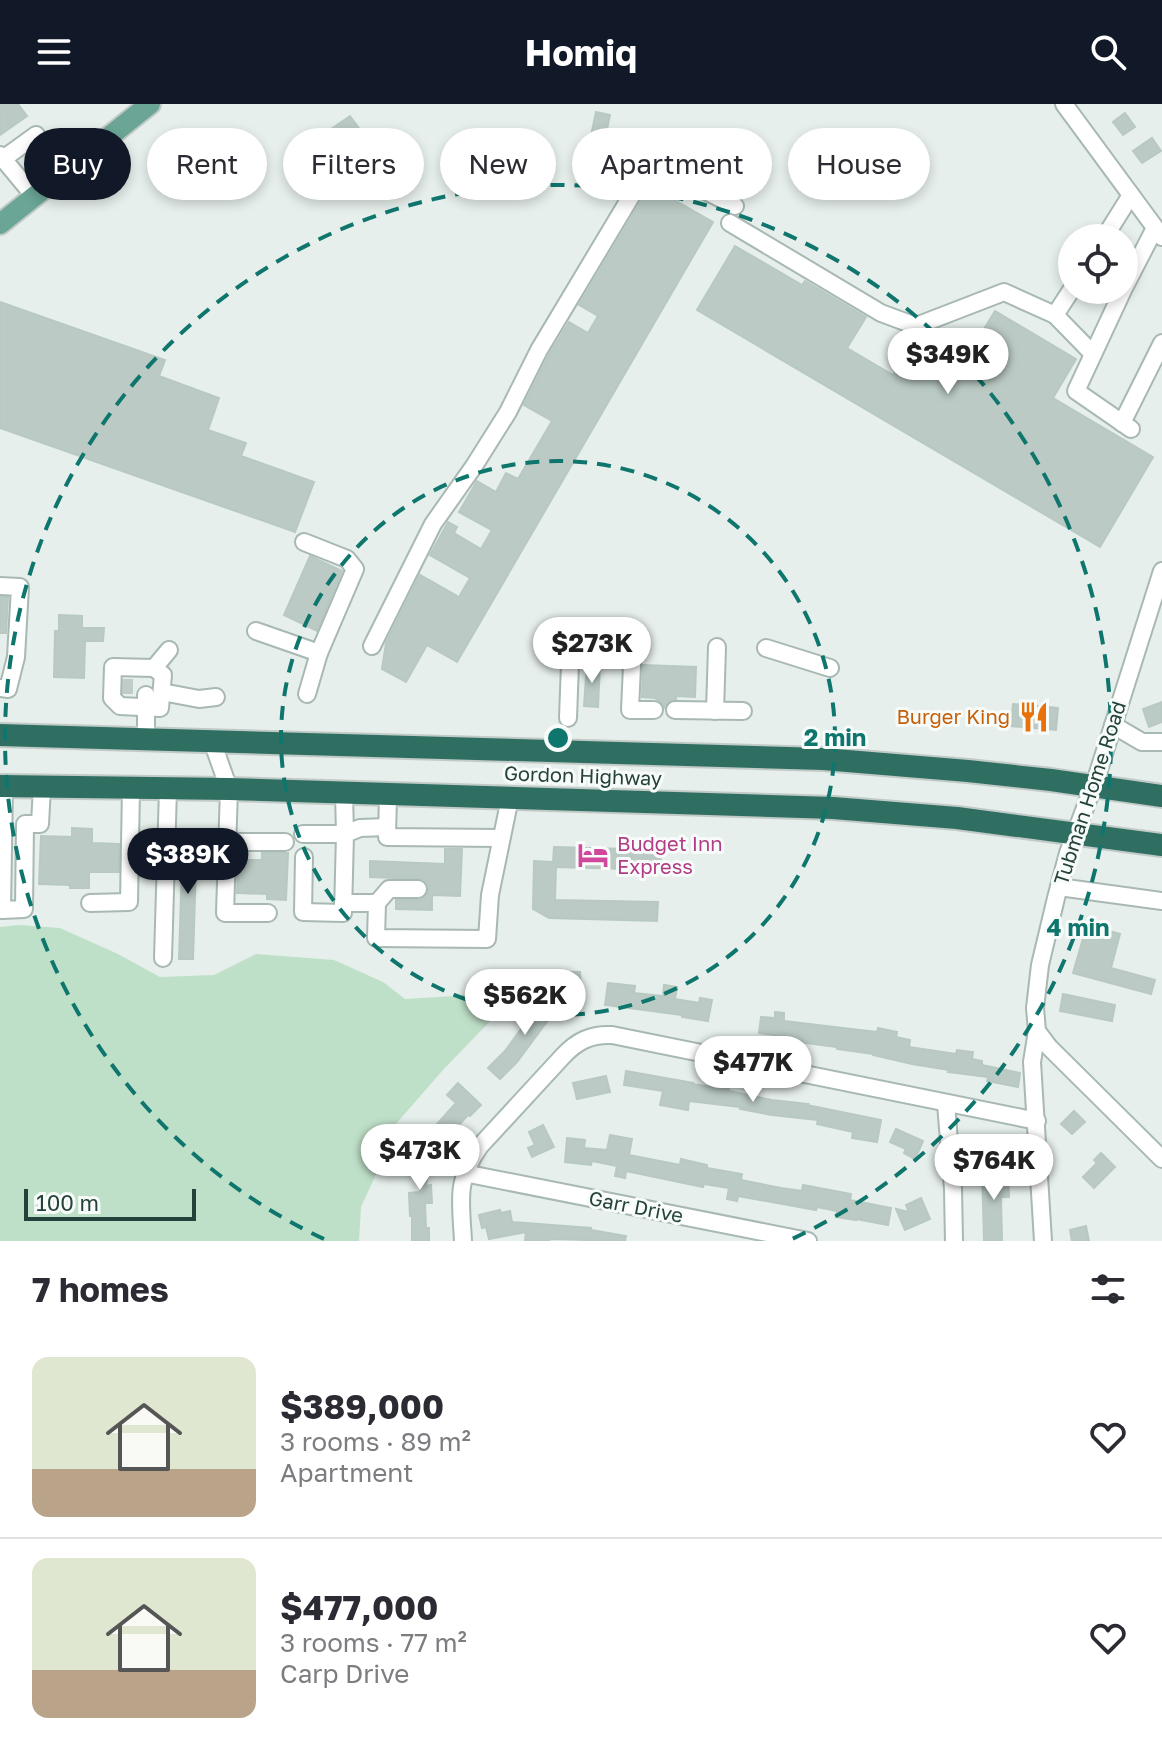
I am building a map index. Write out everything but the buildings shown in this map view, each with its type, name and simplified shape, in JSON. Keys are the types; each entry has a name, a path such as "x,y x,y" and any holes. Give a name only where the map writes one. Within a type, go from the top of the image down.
{"highway":[{"name":"Gordon Highway","path":"0,735 823,759 940,768 1162,796"},
{"name":"Gordon Highway","path":"2,786 229,789 833,808 957,818 1162,845"}],"main road":[{"path":"120,128 150,104"},
{"path":"0,224 29,200"}],"street":[{"path":"1064,104 1158,233 1138,266"},
{"path":"24,143 2,157 24,184"},
{"path":"372,646 433,524 508,412 539,350 651,163 735,206"},
{"path":"1113,224 1131,195"},
{"path":"730,223 881,313 916,326 1004,292 1055,315 1093,354"},
{"path":"1055,315 1062,304"},
{"path":"1117,304 1076,391 1127,426 1162,343"},
{"path":"304,542 347,559 355,569 319,653 307,694"},
{"name":"Tubman Home Road","path":"1043,1241 1032,1062 1037,1031 1036,991 1068,853 1093,786 1162,571"},
{"path":"0,586 20,587 16,657 8,689 0,688"},
{"path":"256,631 319,653"},
{"path":"568,718 571,637"},
{"path":"633,644 630,710 654,710"},
{"path":"715,711 717,647"},
{"path":"766,648 830,668"},
{"path":"146,739 150,685 169,650"},
{"path":"150,685 125,687 150,685 199,699 216,697"},
{"path":"675,710 743,711"},
{"path":"1113,725 1142,742 1162,742"},
{"path":"212,741 229,789 225,913 268,913"},
{"path":"2,786 2,910 24,909 25,824"},
{"path":"3,824 40,824 42,787"},
{"path":"90,903 129,902 131,788"},
{"path":"163,958 168,789"},
{"path":"304,857 303,912 343,913 344,793"},
{"path":"388,795 387,837 501,838"},
{"path":"418,889 389,889 377,903 376,938 487,939 490,895 510,798"},
{"path":"303,834 345,834 360,828 387,827"},
{"path":"227,842 285,842"},
{"path":"1059,887 1162,901"},
{"path":"343,903 377,903"},
{"path":"1037,1031 1049,1047 1162,1159"},
{"path":"463,1241 460,1188 469,1162 563,1056 590,1036 612,1035 1037,1121"},
{"path":"946,1104 954,1241"},
{"name":"Garr Drive","path":"464,1173 808,1241"}],"green space":[{"path":"0,927 60,928 160,977 214,975 256,954 334,960 383,982 405,999 523,987 395,1125 361,1207 359,1241 0,1241"}],"tunnel":[{"path":"125,679 125,694"}],"place":[{"name":"Burger King","path":"1034,717"},
{"name":"Budget Inn Express","path":"593,855"}]}
